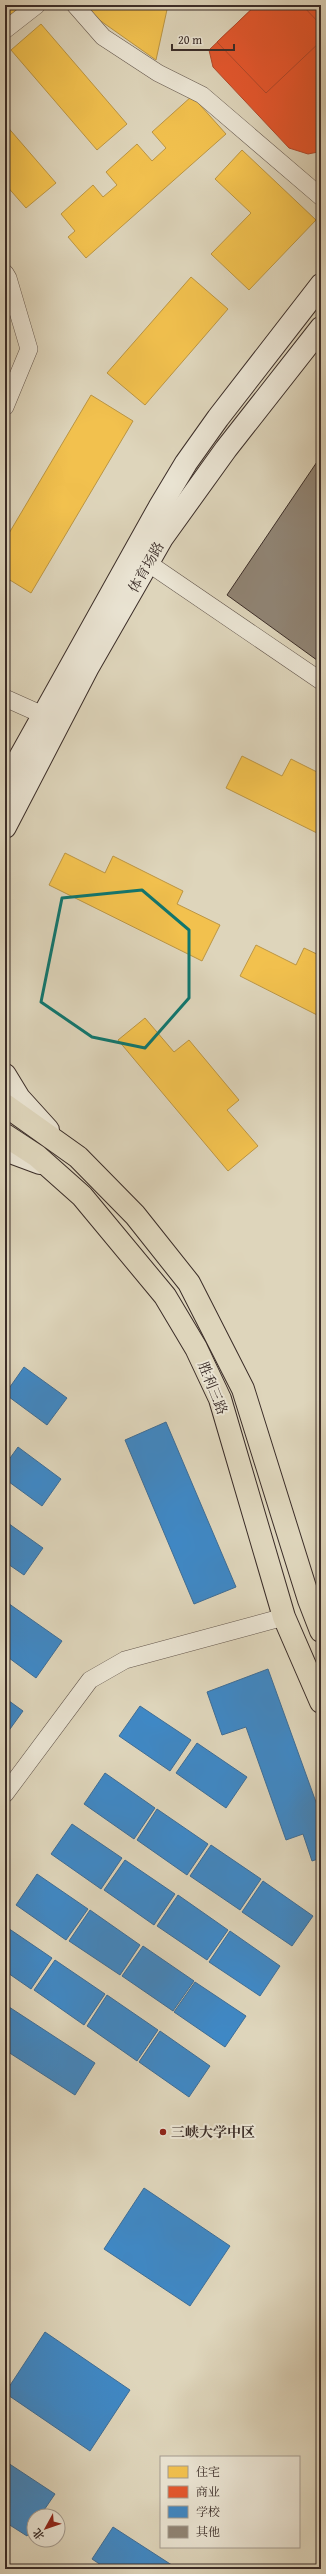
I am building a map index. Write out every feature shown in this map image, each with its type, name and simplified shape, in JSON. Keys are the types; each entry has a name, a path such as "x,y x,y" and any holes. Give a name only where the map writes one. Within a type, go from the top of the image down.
{"main road":[{"name":"体育场路","path":"5,784 159,508 186,463 218,418 321,285"},
{"name":"体育场路","path":"5,827 88,667 162,538 226,449 321,328"},
{"path":"5,1075 19,1098 60,1144"},
{"name":"胜利三路","path":"5,1105 78,1157 135,1215 189,1283 243,1389 309,1600 321,1631"},
{"name":"胜利三路","path":"5,1135 48,1166 82,1196 165,1296 196,1348 220,1399 284,1617 321,1702"},
{"path":"5,1150 48,1166"}],"street":[{"path":"5,30 37,5"},
{"path":"75,5 103,37 158,73 202,95 321,197"},
{"path":"5,273 8,278 29,350 5,407"},
{"path":"148,564 321,681"},
{"path":"5,698 43,715"},
{"path":"5,1794 90,1680 125,1660 284,1617"}],"highlighted area":[{"path":"142,890 189,930 189,998 145,1048 92,1037 41,1002 62,898"}],"building: 住宅":[{"path":"5,5 23,5 7,21 5,19"},
{"path":"85,5 168,5 156,60 88,12"},
{"path":"41,24 127,124 97,150 11,50"},
{"path":"192,96 226,134 86,258 68,237 75,231 61,214 93,185 103,197 117,185 106,172 137,144 152,161 166,148 152,132"},
{"path":"5,124 56,183 26,208 5,184"},
{"path":"242,150 316,220 249,290 211,254 251,213 215,179"},
{"path":"191,277 228,309 145,405 107,373"},
{"path":"91,395 133,421 31,593 5,577 5,540"},
{"path":"242,756 282,776 291,759 321,774 321,835 226,788"},
{"path":"65,853 105,873 113,856 183,891 177,904 220,925 202,961 49,885"},
{"path":"256,945 296,965 304,948 321,956 321,1017 240,976"},
{"path":"145,1018 174,1052 189,1040 239,1100 227,1110 258,1146 228,1171 118,1040"}],"building: 商业":[{"path":"256,5 321,5 321,149 318,152 308,154 289,148 213,67 209,50"},
{"path":"256,5 302,5 321,25 321,41 266,93 217,42"}],"building: 学校":[{"path":"24,1367 67,1398 47,1425 5,1394"},
{"path":"166,1422 236,1587 194,1604 125,1440"},
{"path":"18,1447 61,1479 42,1506 5,1479 5,1465"},
{"path":"5,1521 43,1548 24,1575 5,1562"},
{"path":"5,1601 62,1641 36,1678 5,1655"},
{"path":"268,1669 321,1816 321,1858 312,1861 303,1834 286,1840 246,1727 222,1735 207,1692"},
{"path":"5,1698 23,1711 5,1736"},
{"path":"140,1706 191,1740 170,1771 119,1736"},
{"path":"197,1743 247,1777 226,1808 176,1773"},
{"path":"105,1773 155,1808 134,1839 84,1804"},
{"path":"157,1809 208,1844 187,1875 137,1840"},
{"path":"72,1824 122,1858 101,1889 51,1854"},
{"path":"211,1845 261,1879 240,1910 190,1876"},
{"path":"125,1860 175,1894 154,1925 104,1890"},
{"path":"37,1874 88,1909 66,1940 16,1905"},
{"path":"263,1881 313,1916 292,1946 242,1912"},
{"path":"178,1895 228,1930 207,1960 157,1926"},
{"path":"90,1910 140,1945 120,1975 69,1941"},
{"path":"5,1926 52,1958 31,1989 5,1971"},
{"path":"230,1931 280,1966 260,1996 209,1962"},
{"path":"143,1946 194,1981 173,2011 122,1976"},
{"path":"55,1960 105,1994 84,2025 34,1990"},
{"path":"195,1982 246,2016 225,2047 174,2012"},
{"path":"107,1995 158,2030 137,2061 87,2026"},
{"path":"6,2005 95,2063 75,2095 5,2050"},
{"path":"160,2031 210,2066 189,2097 139,2062"},
{"path":"144,2188 230,2246 190,2306 104,2249"},
{"path":"45,2332 130,2390 90,2451 5,2393"},
{"path":"5,2461 55,2494 45,2508 26,2508 26,2535 5,2522"},
{"path":"113,2527 178,2569 107,2569 92,2559"}],"building: 其他":[{"path":"321,456 321,663 227,595"}],"place":[{"name":"三峡大学中区","path":"163,2132"}]}
